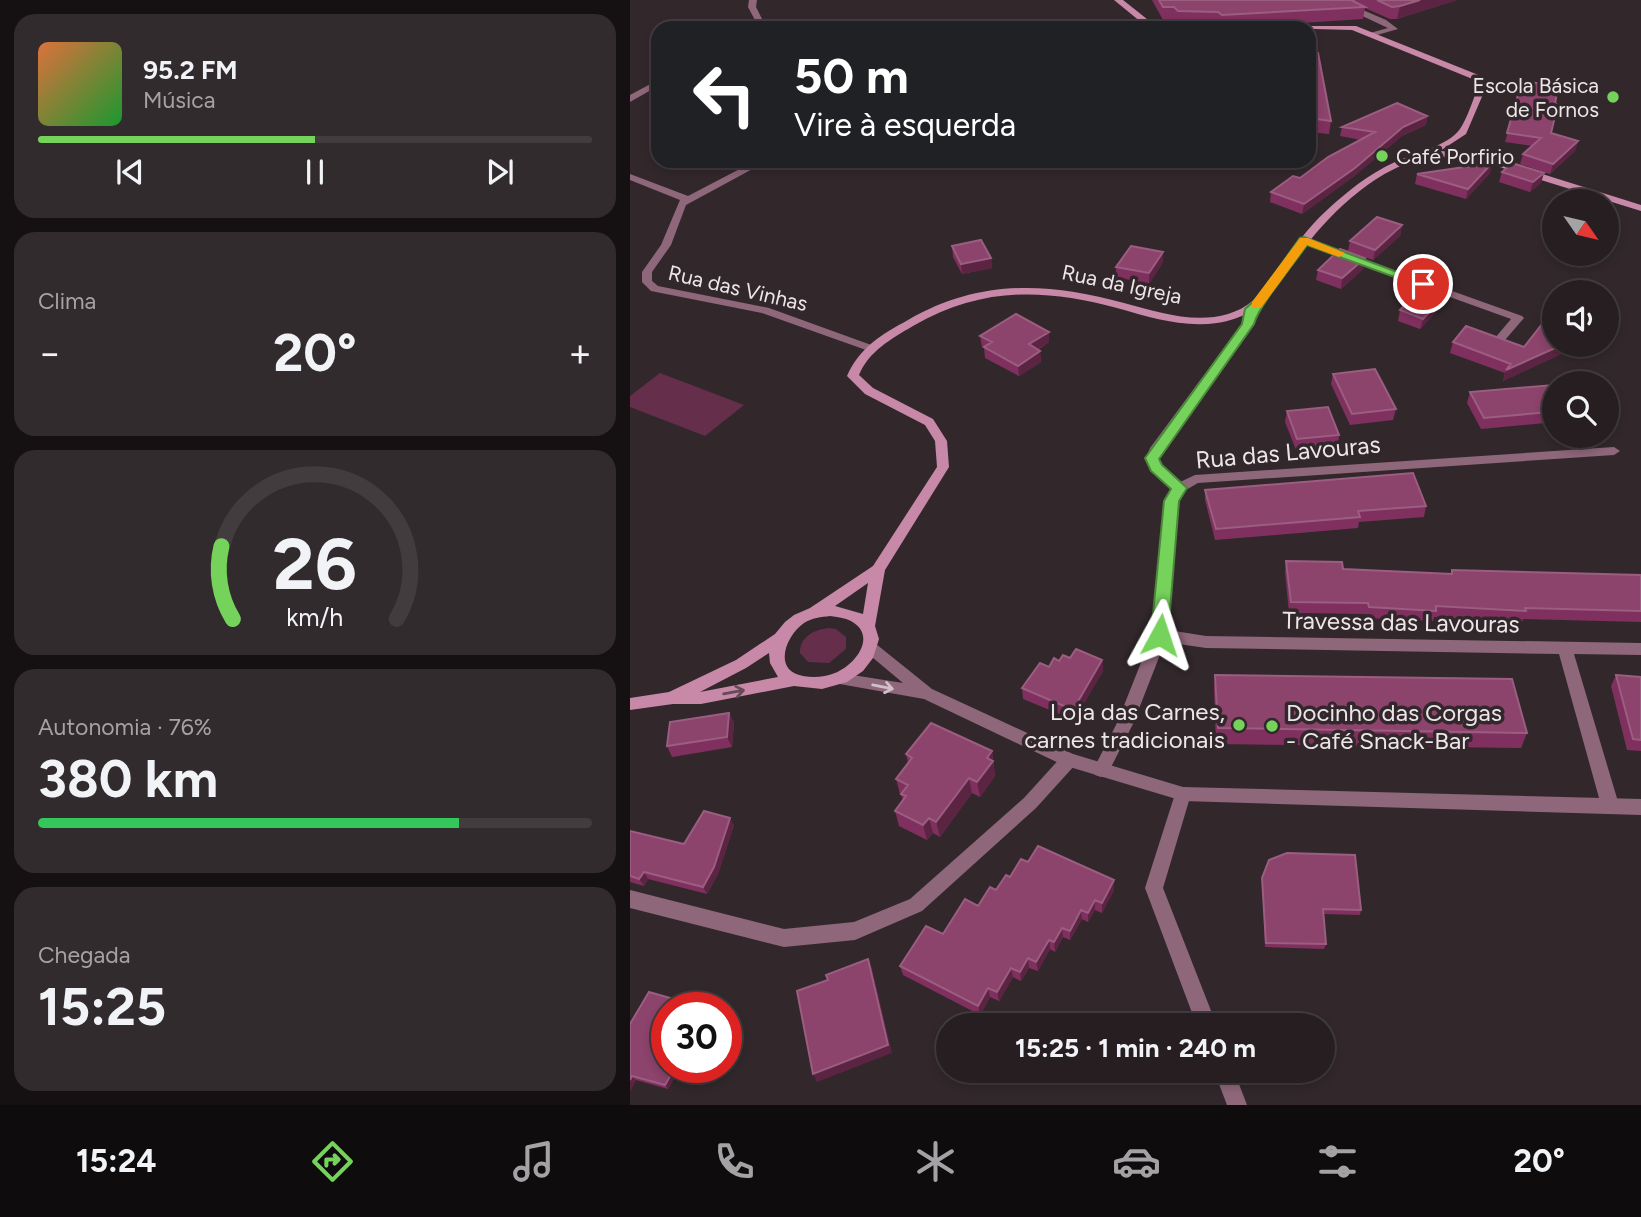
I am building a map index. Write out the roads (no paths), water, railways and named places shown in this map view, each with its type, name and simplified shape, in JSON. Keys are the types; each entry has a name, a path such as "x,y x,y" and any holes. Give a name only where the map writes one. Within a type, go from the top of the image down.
{"main road":[{"path":"1118,0 1145,21"},
{"path":"1316,27 1338,26 1373,35 1478,78 1483,85 1482,94 1464,132 1428,154"},
{"path":"1464,132 1474,158"},
{"path":"1251,309 1263,300 1304,241 1329,214 1380,174 1413,157 1428,154 1474,158 1641,208"},
{"name":"Rua da Igreja","path":"868,625 877,570 943,467 941,441 929,422 869,391 853,376 858,361 870,348 920,315 988,293 1012,290 1048,289 1073,293 1188,320 1235,317 1251,309"},
{"name":"Rua da Igreja","path":"814,612 877,570"},
{"path":"630,704 673,698 701,698 793,680 824,684 854,671 864,661 871,648 872,636 868,625 859,616 846,611 814,612 799,619 779,639 741,664 673,698"},
{"path":"779,639 775,651 776,663 783,673 793,680"}],"street":[{"path":"753,0 752,7 759,21"},
{"path":"1352,0 1344,4 1354,11 1389,23 1394,29 1373,35"},
{"path":"630,99 651,86"},
{"path":"630,177 686,199 748,168"},
{"name":"Rua das Vinhas","path":"686,199 666,245 648,272 647,282 655,289 765,310 870,348"},
{"path":"1304,241 1518,318 1501,338"},
{"path":"1179,488 1156,468 1152,458 1248,324 1251,309"},
{"name":"Rua das Lavouras","path":"1101,770 1125,724 1160,635 1172,501 1179,488 1195,479 1614,451"},
{"name":"Travessa das Lavouras","path":"1160,635 1206,642 1641,649"},
{"path":"871,648 926,693 1069,760 1183,794 1346,801 1641,807"},
{"path":"1565,648 1610,805"},
{"path":"840,679 926,693"},
{"path":"630,899 784,938 855,931 916,905 1030,803 1069,760"},
{"path":"1183,794 1154,888 1202,1013"},
{"path":"1229,1083 1237,1105"}],"place":[{"name":"Escola Básica de Fornos","path":"1613,97"},
{"name":"Café Porfirio","path":"1382,156"},
{"name":"Loja das Carnes, carnes tradicionais","path":"1239,725"},
{"name":"Docinho das Corgas - Café Snack-Bar","path":"1272,726"}]}
